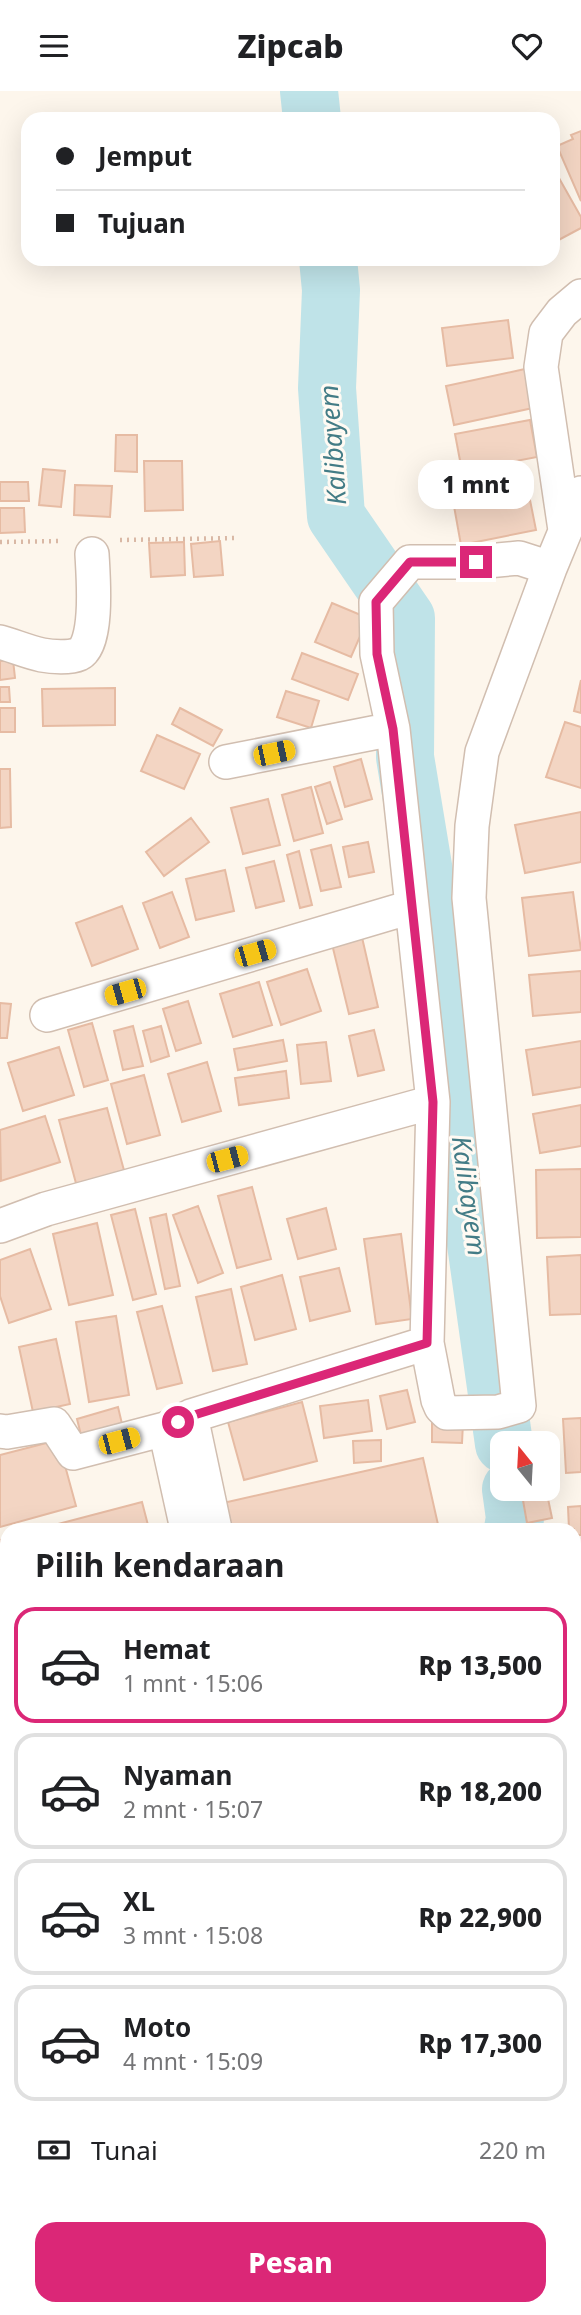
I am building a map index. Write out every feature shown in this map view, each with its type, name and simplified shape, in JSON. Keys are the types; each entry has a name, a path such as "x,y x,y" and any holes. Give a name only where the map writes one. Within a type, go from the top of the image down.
{"street":[{"path":"565,530 541,367 546,333 562,312 581,296"},
{"path":"550,568 519,558 476,562 410,562 376,602 377,654 393,729 433,1102 427,1343 438,1400 443,1411 447,1413 500,1412 519,1406 470,898 472,825 482,752 550,568 581,493"},
{"path":"0,642 42,655 64,656 80,653 88,645 92,631 92,554"},
{"path":"226,762 393,729"},
{"path":"47,1015 411,907"},
{"path":"0,1226 46,1209 433,1102"},
{"path":"0,1431 54,1424 74,1453 427,1343"},
{"path":"178,1422 186,1523"},
{"path":"178,1422 213,1523"}],"building":[{"path":"581,131 581,201 560,153 560,145 573,139 571,135"},
{"path":"560,180 581,217 581,228 560,239"},
{"path":"508,320 513,358 447,366 442,328"},
{"path":"525,369 533,408 454,425 446,386"},
{"path":"530,420 537,457 462,471 455,434"},
{"path":"116,435 137,435 137,472 115,471"},
{"path":"144,461 182,461 183,510 145,511"},
{"path":"43,469 65,471 61,507 39,505"},
{"path":"524,470 536,530 461,545 450,484"},
{"path":"0,482 28,482 29,501 0,501"},
{"path":"75,485 112,486 110,517 74,515"},
{"path":"0,508 24,508 25,532 0,533"},
{"path":"220,541 223,575 194,577 191,544"},
{"path":"184,542 185,575 151,577 149,543"},
{"path":"332,603 368,618 351,657 315,642"},
{"path":"302,653 358,674 348,700 292,679"},
{"path":"13,660 15,678 0,680 0,661"},
{"path":"581,680 581,713 574,711"},
{"path":"0,687 9,687 10,702 0,702"},
{"path":"115,688 115,725 43,726 42,689"},
{"path":"286,691 319,701 311,728 277,717"},
{"path":"0,708 15,708 15,732 0,732"},
{"path":"180,708 222,730 213,746 172,724"},
{"path":"565,722 581,727 581,788 546,777"},
{"path":"157,735 200,754 184,789 141,771"},
{"path":"361,759 372,799 345,807 334,767"},
{"path":"0,769 10,769 11,827 0,828"},
{"path":"330,782 342,819 327,824 315,787"},
{"path":"311,787 323,833 294,841 282,795"},
{"path":"268,799 280,845 243,854 231,808"},
{"path":"581,812 581,862 525,873 515,825"},
{"path":"191,818 209,842 164,876 146,852"},
{"path":"368,842 374,872 349,877 343,847"},
{"path":"331,845 341,887 321,891 311,850"},
{"path":"299,851 312,905 300,908 287,855"},
{"path":"274,861 284,901 256,908 246,868"},
{"path":"225,870 234,911 196,920 186,879"},
{"path":"172,892 189,937 160,948 143,903"},
{"path":"573,892 581,950 529,956 522,898"},
{"path":"122,906 138,949 92,966 76,923"},
{"path":"361,933 378,1007 349,1014 331,940"},
{"path":"307,969 321,1011 281,1025 267,982"},
{"path":"581,971 581,1012 533,1016 529,975"},
{"path":"259,982 272,1025 233,1037 220,994"},
{"path":"188,1001 201,1043 176,1051 163,1009"},
{"path":"0,1003 11,1004 7,1038 0,1038"},
{"path":"92,1023 108,1080 84,1087 68,1030"},
{"path":"133,1026 143,1066 123,1070 114,1031"},
{"path":"161,1026 169,1056 151,1062 143,1031"},
{"path":"374,1030 384,1070 358,1076 349,1036"},
{"path":"283,1040 287,1061 238,1070 234,1049"},
{"path":"581,1041 581,1087 533,1095 526,1050"},
{"path":"326,1042 331,1081 301,1084 297,1045"},
{"path":"59,1047 74,1095 23,1111 8,1063"},
{"path":"207,1062 221,1111 182,1122 168,1074"},
{"path":"286,1071 289,1098 239,1105 235,1078"},
{"path":"144,1075 160,1135 127,1144 111,1084"},
{"path":"581,1105 581,1146 540,1153 533,1114"},
{"path":"107,1108 125,1174 77,1187 59,1120"},
{"path":"45,1116 60,1162 1,1181 0,1130"},
{"path":"581,1169 581,1237 537,1238 536,1170"},
{"path":"252,1187 271,1259 237,1268 218,1196"},
{"path":"198,1206 223,1273 198,1283 173,1215"},
{"path":"326,1208 336,1249 298,1259 287,1219"},
{"path":"135,1209 156,1294 133,1300 111,1215"},
{"path":"166,1214 180,1286 165,1289 150,1218"},
{"path":"97,1223 113,1295 69,1305 53,1234"},
{"path":"401,1234 412,1319 376,1324 364,1239"},
{"path":"30,1249 51,1309 9,1323 0,1296 0,1260"},
{"path":"581,1255 581,1314 550,1315 547,1257"},
{"path":"339,1268 350,1311 310,1321 300,1277"},
{"path":"282,1275 296,1329 255,1340 241,1287"},
{"path":"231,1289 247,1364 213,1371 196,1297"},
{"path":"162,1306 182,1383 157,1389 137,1312"},
{"path":"116,1316 129,1395 89,1402 76,1322"},
{"path":"56,1339 70,1404 33,1412 19,1347"},
{"path":"407,1390 415,1422 387,1429 380,1396"},
{"path":"368,1400 372,1431 324,1438 320,1406"},
{"path":"302,1402 317,1461 244,1480 228,1422"},
{"path":"118,1407 123,1428 82,1439 77,1419"},
{"path":"581,1418 581,1472 566,1473 563,1419"},
{"path":"432,1422 463,1423 462,1443 432,1442"},
{"path":"58,1440 76,1506 14,1523 0,1523 0,1455"},
{"path":"381,1440 381,1461 354,1463 353,1441"},
{"path":"423,1458 438,1523 228,1523 223,1503"},
{"path":"523,1501 548,1501 552,1518 527,1523"},
{"path":"142,1502 147,1523 62,1523"},
{"path":"581,1506 581,1523 569,1523 568,1507"}],"waterway":[{"name":"Kalibayem","path":"309,91 311,112"},
{"name":"Kalibayem","path":"329,266 331,290 327,388 336,516 406,618 405,757 424,872 502,1431"},
{"name":"Kalibayem","path":"513,1501 514,1523"}],"route":[{"path":"178,1422 427,1343 433,1102 393,729 377,654 376,602 410,562 476,562"}]}
